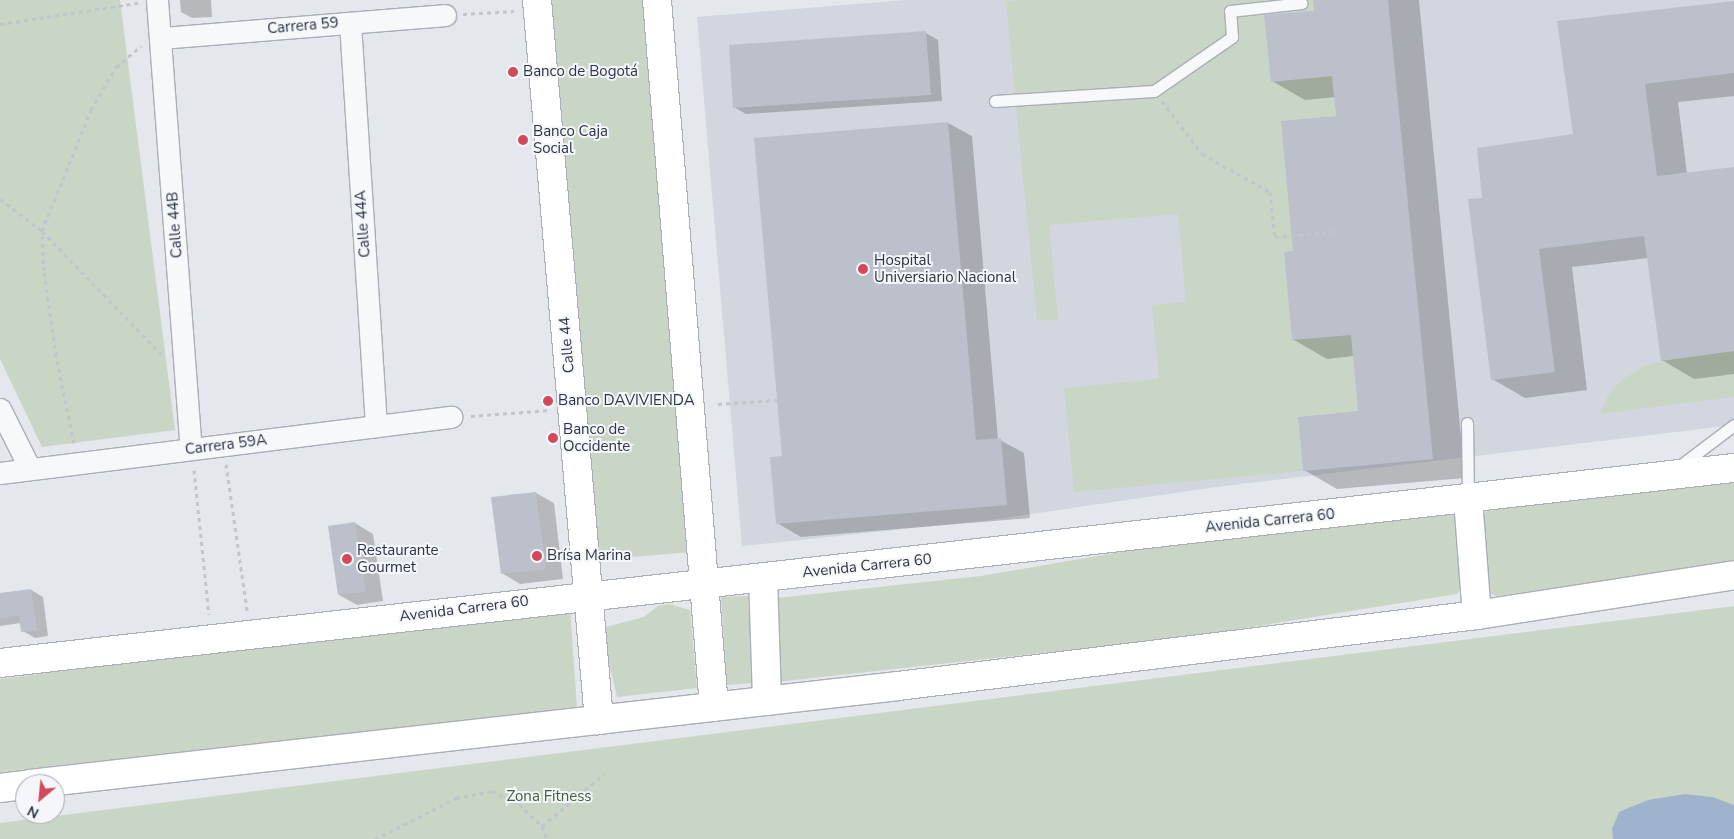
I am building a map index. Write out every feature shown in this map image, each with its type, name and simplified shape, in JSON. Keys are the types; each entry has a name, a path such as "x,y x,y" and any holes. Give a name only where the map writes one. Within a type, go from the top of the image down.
{"main road":[{"path":"657,0 714,706"},
{"name":"Calle 44","path":"530,5 589,594 599,720"},
{"name":"Avenida Carrera 60","path":"0,663 589,594 763,578 1734,468"},
{"path":"1468,499 1477,615"},
{"path":"65,780 767,701 1477,615 1734,575"},
{"path":"763,578 767,701"},
{"path":"0,788 15,786"}],"street":[{"name":"Calle 44B","path":"157,0 191,449"},
{"name":"Carrera 59","path":"161,38 445,15"},
{"name":"Calle 44A","path":"350,23 376,426"},
{"path":"0,409 30,470"},
{"name":"Carrera 59A","path":"0,473 452,417"}],"lane":[{"path":"995,101 1154,91 1232,37 1230,11 1302,3"},
{"path":"1467,423 1468,499"},
{"path":"1666,476 1734,425"}],"path":[{"path":"0,24 157,0"},
{"path":"445,15 530,5"},
{"path":"78,464 56,356 44,271 42,231 92,110 116,67 139,46 161,38"},
{"path":"1154,91 1202,154 1270,192 1275,237 1339,231"},
{"path":"0,199 42,231 186,380"},
{"path":"718,404 777,400"},
{"path":"452,417 555,409"},
{"path":"223,446 247,610"},
{"path":"191,449 209,614"},
{"path":"542,826 605,773"},
{"path":"374,839 456,798 492,791 519,804 542,826 547,839"}],"shaded area":[{"path":"905,0 1734,0 1734,425 1216,487 990,520 742,546 697,17"}],"green space":[{"path":"0,0 120,0 175,430 42,447 0,359"},
{"path":"552,0 645,0 690,552 600,560"},
{"path":"1023,0 1313,0 1314,11 1264,16 1271,81 1332,76 1336,116 1281,121 1291,223 1340,246 1284,252 1292,340 1351,335 1358,411 1298,417 1303,471 1074,492 1064,388 1159,379 1152,305 1186,302 1178,214 1049,225 1058,319 1037,321 1006,2"},
{"path":"1734,351 1734,397 1600,414 1609,394 1623,379 1643,367 1661,361"},
{"path":"1734,479 1734,564 1497,596 1487,592 1483,515 1487,511"},
{"path":"1451,512 1459,519 1463,587 1457,594 1195,636 776,682 768,599 981,576 1184,541"},
{"path":"748,596 755,683 727,685 721,597"},
{"path":"669,604 690,610 697,688 617,697 601,628 644,617 658,606"},
{"name":"Zona Fitness","path":"1734,606 1734,839 0,839 0,823 15,821 15,824 65,824 65,815"},
{"path":"570,607 577,708 0,772 0,679"}],"water":[{"path":"1685,794 1712,797 1734,805 1734,839 1613,839 1612,829 1619,812 1648,800"}],"building":[{"path":"1313,0 1388,0 1433,459 1303,471 1298,417 1358,411 1351,335 1292,340 1284,252 1293,251 1281,121 1336,116 1332,76 1271,82 1264,15 1314,11"},
{"path":"1734,1 1734,73 1645,84 1657,176 1734,167 1734,351 1661,361 1644,236 1539,249 1555,372 1491,380 1468,199 1482,198 1477,148 1573,134 1557,21"},
{"path":"926,31 931,95 733,108 729,45"},
{"name":"Hospital Universiario Nacional","path":"948,122 976,440 1001,438 1007,505 776,524 770,457 782,456 754,138"},
{"path":"536,492 546,569 501,574 491,497"},
{"name":"Restaurante Gourmet","path":"355,522 366,592 338,595 328,526"},
{"path":"31,589 37,630 21,632 19,615 0,618 0,593"}],"place":[{"name":"Banco de Bogotá","path":"513,72"},
{"name":"Banco Caja Social","path":"523,140"},
{"name":"Hospital Universiario Nacional","path":"863,269"},
{"name":"Banco DAVIVIENDA","path":"548,401"},
{"name":"Banco de Occidente","path":"553,438"},
{"name":"Brísa Marina","path":"537,556"},
{"name":"Restaurante Gourmet","path":"347,559"}]}
